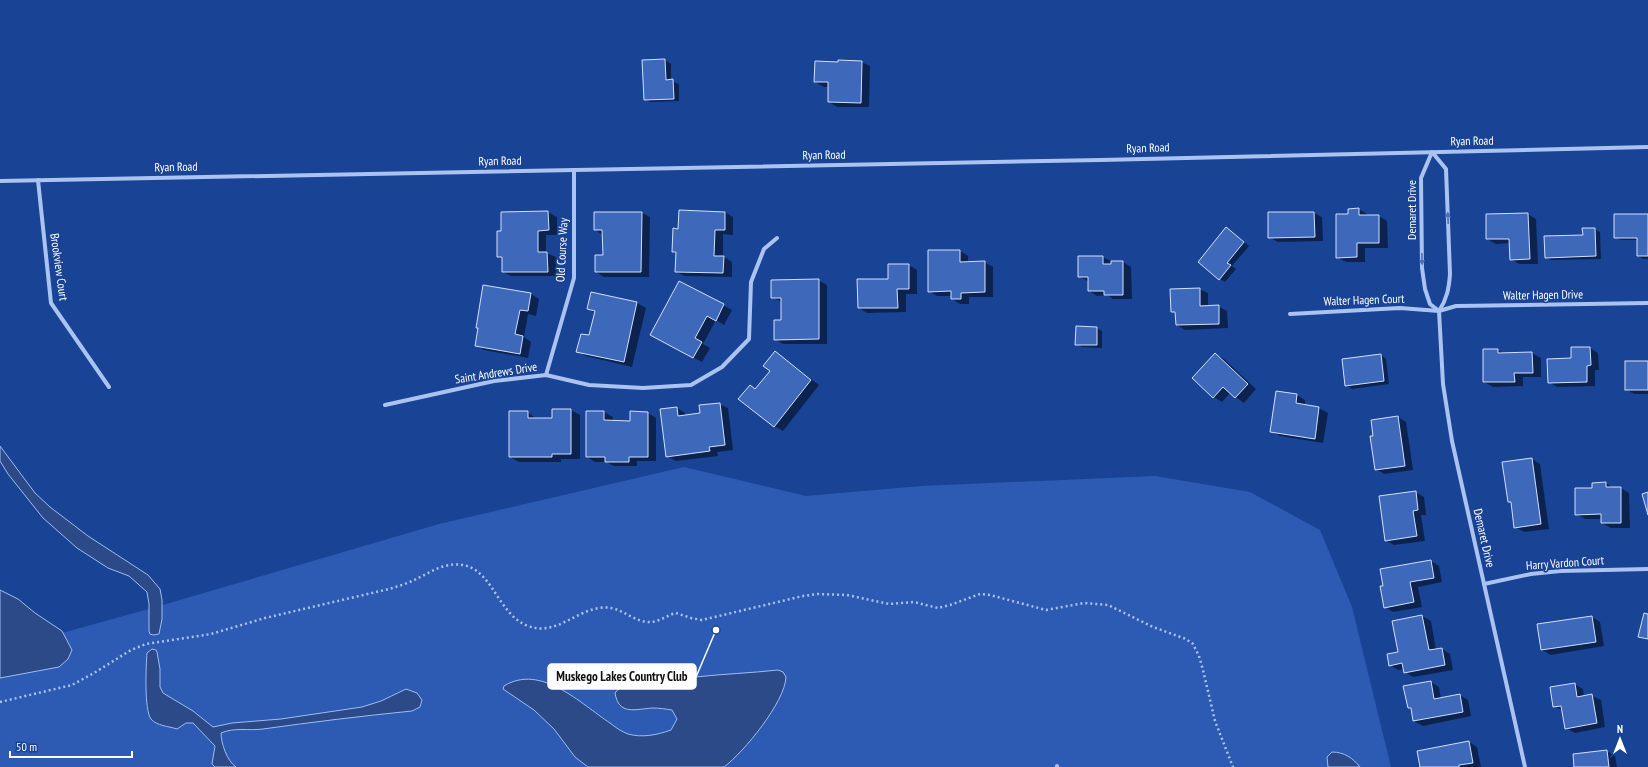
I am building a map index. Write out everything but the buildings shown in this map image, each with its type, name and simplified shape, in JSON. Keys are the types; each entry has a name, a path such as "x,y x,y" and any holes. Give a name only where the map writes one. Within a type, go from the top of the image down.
{"street":[{"name":"Ryan Road","path":"0,181 1093,160 1648,147"},
{"name":"Demaret Drive","path":"1439,310 1430,304 1425,289 1422,268 1421,178 1432,152 1446,169 1449,289 1444,303 1439,310 1443,384 1452,442 1495,639 1525,767"},
{"name":"Old Course Way","path":"546,375 574,278 574,170"},
{"name":"Brookview Court","path":"38,180 51,303 109,387"},
{"name":"Saint Andrews Drive","path":"385,405 494,381 546,375 589,385 643,388 691,385 722,367 748,339 751,282 764,249 777,238"},
{"name":"Walter Hagen Drive","path":"1439,310 1456,306 1648,303"},
{"name":"Walter Hagen Court","path":"1290,314 1400,308 1439,310"},
{"name":"Harry Vardon Court","path":"1484,584 1531,574 1560,571 1648,569"}],"path":[{"path":"0,702 72,685 131,650 146,644 211,634 260,619 390,590 416,580 445,566 457,565 472,568 480,573 515,619 526,626 540,629 556,626 598,608 608,607 622,611 646,622 659,620 676,613 702,620 803,596 818,594 847,595 889,604 914,602 938,608 980,594 990,595 1040,610 1084,603 1108,605 1153,627 1186,639 1193,644 1199,656 1215,721 1233,767"}],"shaded area":[{"path":"0,446 35,493 50,507 88,536 148,575 160,589 162,600 162,619 159,634 153,635 150,634 149,631 149,604 147,592 129,576 108,568 77,548 43,518 8,474 0,461"},
{"path":"684,467 806,496 921,486 1155,476 1250,492 1320,530 1352,607 1391,767 0,767 0,650 149,609 439,524"},
{"path":"0,590 18,599 35,613 62,631 72,650 68,659 59,667 0,678"},
{"path":"152,649 156,650 157,652 160,669 160,687 163,693 193,711 213,727 232,723 281,719 362,707 381,701 406,689 417,693 422,700 420,707 412,711 263,729 226,731 221,733 223,747 230,761 236,767 215,767 212,764 215,746 193,723 186,723 177,729 159,724 151,719 147,707 146,677 147,653"},
{"path":"778,670 783,672 786,677 779,700 752,739 724,767 588,767 575,757 554,729 534,710 503,689 504,686 518,680 532,679 546,683 573,697 623,732 644,736 655,735 671,730 677,719 672,710 655,708 629,710 624,708 617,700 615,693 626,685 641,682 671,683 695,677"},
{"path":"1332,752 1348,756 1360,767 1328,767 1327,757"}],"place":[{"name":"Muskego Lakes Country Club","path":"716,630"}]}
